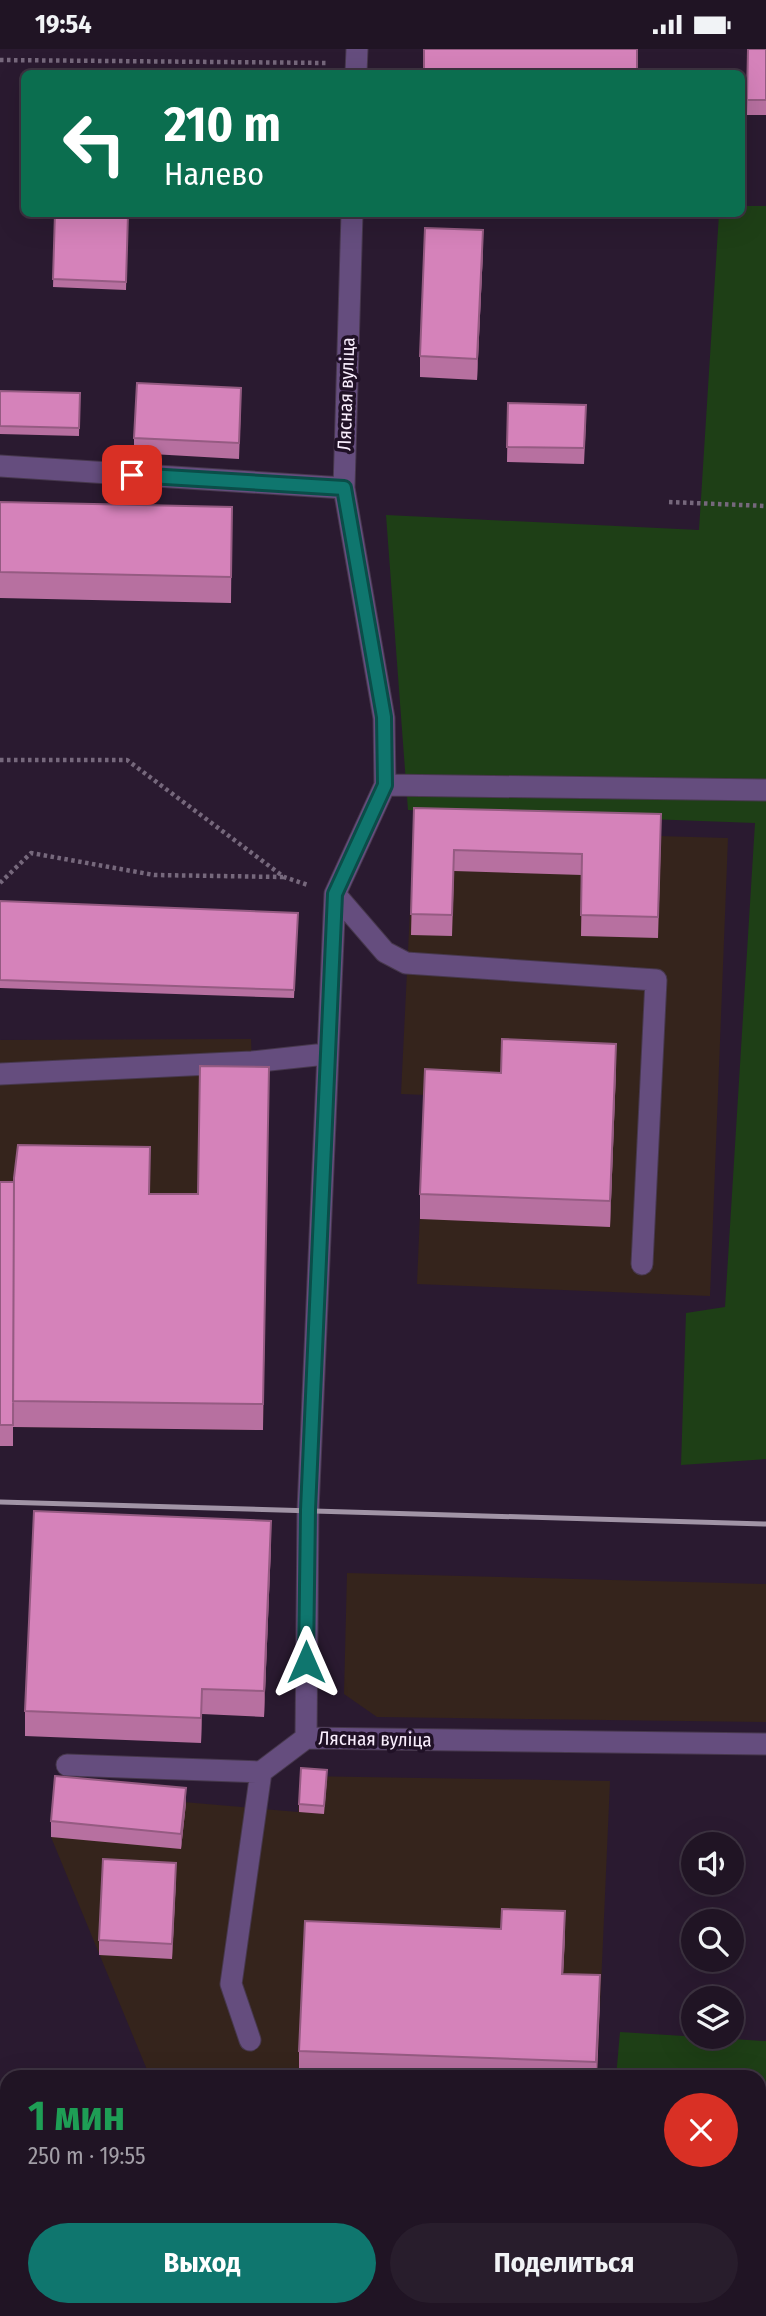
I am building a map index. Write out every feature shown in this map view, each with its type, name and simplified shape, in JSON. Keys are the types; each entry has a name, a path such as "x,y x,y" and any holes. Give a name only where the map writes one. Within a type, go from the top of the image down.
{"street":[{"name":"Лясная вуліца","path":"352,217 344,488 384,717 385,785 335,894 308,1510 306,1738 766,1744"},
{"path":"0,466 344,488"},
{"path":"385,785 766,790"},
{"path":"335,894 386,952 406,963 656,980 642,1264"},
{"path":"0,1074 252,1062 326,1054"},
{"path":"67,1765 261,1772 306,1738"},
{"path":"250,2040 231,1984 261,1772"}],"path":[{"path":"0,60 357,62"},
{"path":"669,502 766,506"},
{"path":"0,760 127,760 284,877"},
{"path":"0,883 31,853 155,876 284,877 335,894"}],"shaded area":[{"path":"414,829 728,838 710,1296 417,1284 425,1095 401,1094"},
{"path":"251,1039 253,1092 269,1093 263,1430 13,1427 13,1446 0,1446 0,1040"},
{"path":"347,1573 766,1584 766,1722 377,1717 344,1694"},
{"path":"301,1776 610,1781 597,2070 147,2070 51,1837 55,1791 298,1812"}],"green space":[{"path":"745,206 766,206 766,1459 681,1465 686,1313 725,1307 755,823 408,810 386,515 699,530 719,217 745,217"},
{"path":"620,2032 681,2036 681,2049 744,2049 744,2040 766,2041 766,2070 617,2070"}],"building":[{"path":"424,49 637,49 637,70 424,70"},
{"path":"748,49 766,49 766,100 747,100"},
{"path":"55,217 128,217 126,282 53,279"},
{"path":"425,228 483,230 477,359 420,356"},
{"path":"137,383 241,388 239,443 134,438"},
{"path":"0,391 80,393 79,428 0,426"},
{"path":"508,403 586,405 584,448 507,447"},
{"path":"0,502 232,507 231,577 0,572"},
{"path":"414,808 661,814 658,917 581,915 582,854 454,850 452,915 411,914"},
{"path":"0,901 298,913 294,990 0,980"},
{"path":"502,1039 616,1044 610,1201 420,1194 425,1069 501,1073"},
{"path":"200,1066 269,1067 263,1404 13,1401 14,1178 18,1145 150,1147 149,1194 198,1194"},
{"path":"0,1182 14,1182 13,1425 0,1425"},
{"path":"34,1511 271,1521 264,1691 202,1689 201,1718 25,1711"},
{"path":"301,1768 327,1770 324,1806 299,1804"},
{"path":"55,1776 186,1788 181,1834 51,1821"},
{"path":"103,1859 176,1863 172,1944 99,1940"},
{"path":"502,1909 565,1911 562,1974 600,1975 596,2062 299,2051 305,1921 501,1929"}],"railway":[{"path":"0,1502 766,1524"}],"route":[{"path":"132,475 344,488 384,717 385,785 335,894 308,1510 306,1662"}]}
